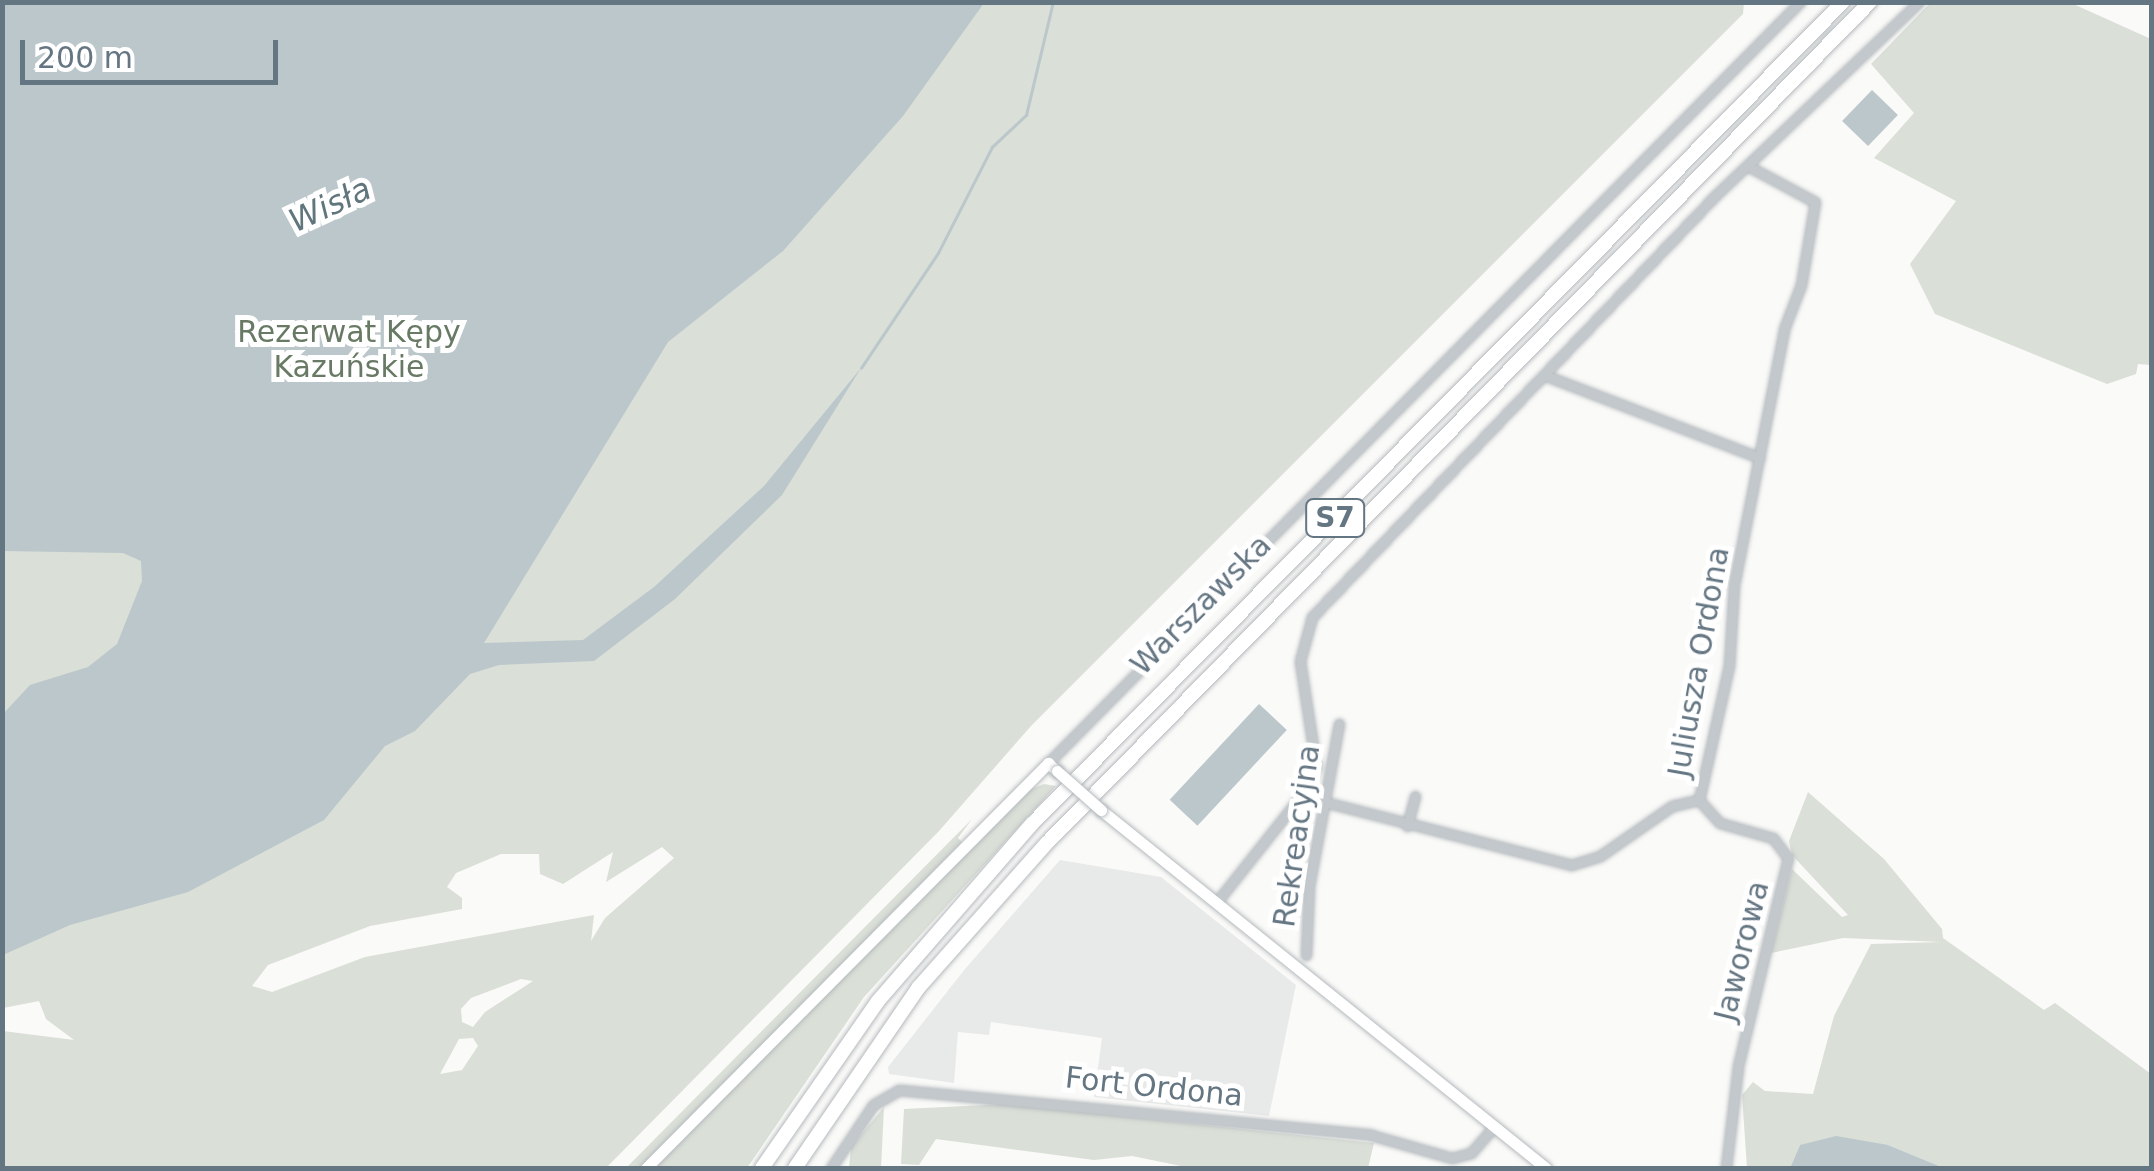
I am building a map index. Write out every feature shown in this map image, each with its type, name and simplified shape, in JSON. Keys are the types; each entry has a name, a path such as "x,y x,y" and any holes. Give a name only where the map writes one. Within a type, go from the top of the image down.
{"highway":[{"name":"S7","path":"762,1168 878,1000 1033,823 1843,2"},
{"name":"S7","path":"795,1168 919,987 1047,843 1870,2"}],"main road":[{"path":"1053,767 1546,1168"},
{"name":"Warszawska","path":"646,1168 1053,767"}],"street":[{"name":"Warszawska","path":"1053,767 1800,2"},
{"path":"1216,903 1301,796 1318,752 1300,661 1312,617 1544,375 1919,2"},
{"name":"Juliusza Ordona","path":"1301,796 1571,865 1600,856 1672,806 1699,800 1730,666 1734,585 1815,202 1750,167"},
{"path":"1544,375 1760,458"},
{"name":"Rekreacyjna","path":"1306,955 1310,886 1339,724"},
{"path":"1407,826 1414,796"},
{"name":"Jaworowa","path":"1699,800 1720,822 1785,846 1788,858 1738,1067 1726,1168"},
{"name":"Fort Ordona","path":"831,1168 873,1105 899,1090 1371,1135 1452,1158 1471,1153 1494,1127"}],"shaded area":[{"path":"1060,860 1161,877 1296,985 1269,1116 1094,1097 1102,1038 991,1022 989,1035 958,1032 954,1083 889,1074 888,1067 965,969"}],"green space":[{"path":"50,2 1744,3 1743,14 1031,726 939,831 606,1168 3,1168 3,1031 74,1040 46,1019 39,1001 3,1008 2,45","holes":["662,847 674,858 605,918 591,941 594,915 365,957 272,992 252,986 268,965 370,926 462,909 462,898 447,887 456,873 501,854 539,854 540,874 563,884 613,852 606,882","521,979 533,981 485,1012 473,1027 462,1022 461,1009 471,998","473,1038 478,1046 462,1070 440,1074 459,1039"]},
{"path":"1930,3 2071,3 2151,39 2151,365 2138,364 2136,374 2107,384 1935,314 1910,264 1956,201 1874,158 1914,113 1871,64"},
{"path":"1044,784 1056,786 864,997 747,1168 655,1168 1029,790"},
{"path":"1808,792 1884,859 1942,929 1943,938 2044,1010 2055,1003 2151,1074 2151,1168 1944,1168 1888,1145 1800,1145 1790,1168 1747,1168 1742,1095 1753,1082 1765,1091 1813,1094 1834,1016 1871,944 1942,942 1843,938 1771,953 1792,869 1842,917 1848,915 1792,855 1789,841"},
{"path":"972,819 958,838 962,842 642,1168 626,1168"},
{"path":"1006,1104 1374,1143 1368,1168 1191,1168 1132,1156 1094,1160 936,1139 919,1165 901,1164 904,1109"},
{"path":"884,1107 881,1168 849,1168 851,1147"}],"water":[{"name":"Rezerwat Kępy Kazuńskie","path":"5,2 984,3 903,116 783,251 668,342 484,643 583,640 654,587 764,486 861,368 782,495 675,599 594,661 499,665 470,674 415,731 385,746 324,820 188,892 70,925 3,955 3,714 30,685 88,667 117,644 142,581 141,561 123,553 3,551"},
{"path":"1872,90 1898,115 1868,146 1842,121"},
{"path":"1259,704 1287,730 1197,826 1170,800"},
{"path":"1836,1136 1888,1145 1944,1168 1790,1168 1800,1145"}],"waterway":[{"path":"861,368 938,253 992,147 1026,115 1053,2"}],"water label":[{"name":"Wisła","path":"330,205"}]}
